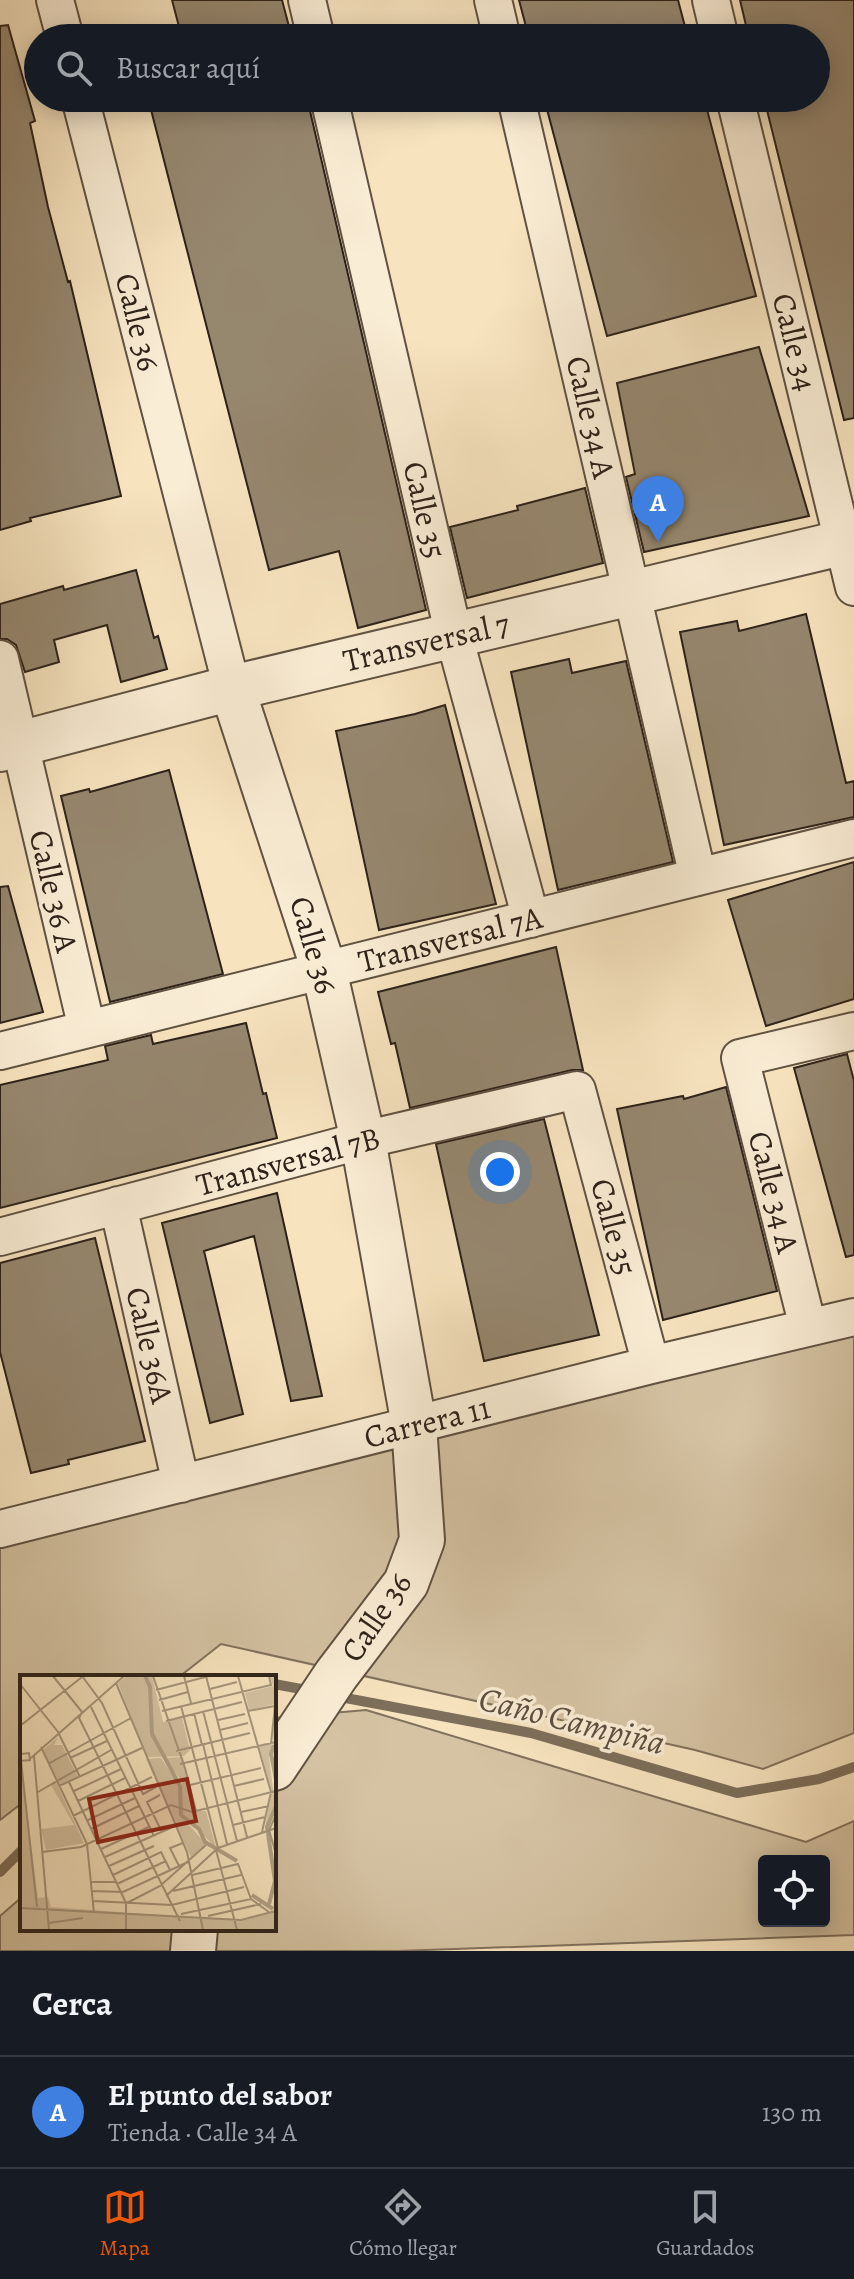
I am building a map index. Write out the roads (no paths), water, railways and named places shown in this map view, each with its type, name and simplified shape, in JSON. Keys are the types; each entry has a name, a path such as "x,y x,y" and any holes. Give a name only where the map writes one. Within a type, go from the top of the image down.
{"street":[{"path":"55,0 61,24"},
{"path":"307,0 313,24"},
{"path":"493,0 499,24"},
{"path":"711,0 717,24"},
{"name":"Calle 36","path":"84,112 232,688 324,970 363,1140 414,1425 422,1540 406,1583 336,1675 276,1765"},
{"name":"Calle 35","path":"332,112 454,636 531,919"},
{"name":"Calle 34 A","path":"519,112 698,877"},
{"name":"Calle 34","path":"739,112 849,542 854,587"},
{"name":"Transversal 7","path":"10,746 232,688 849,542"},
{"name":"Calle 36 A","path":"0,659 10,746 87,1029"},
{"name":"Transversal 7A","path":"0,1051 854,838"},
{"name":"Calle 34 A","path":"808,1327 740,1058 854,1031"},
{"name":"Calle 35","path":"577,1090 651,1365"},
{"name":"Transversal 7B","path":"0,1237 363,1140 577,1090"},
{"name":"Calle 36A","path":"118,1205 181,1484"},
{"name":"Carrera 11","path":"0,1529 854,1317"},
{"path":"193,1951 195,1931"}],"waterway":[{"name":"Caño Campiña","path":"276,1684 312,1691"},
{"name":"Caño Campiña","path":"335,1696 531,1733 737,1793 819,1779 854,1767"},
{"name":"Caño Campiña","path":"0,1872 20,1852"}],"place":[{"name":"El punto del sabor","path":"658,542"}]}
